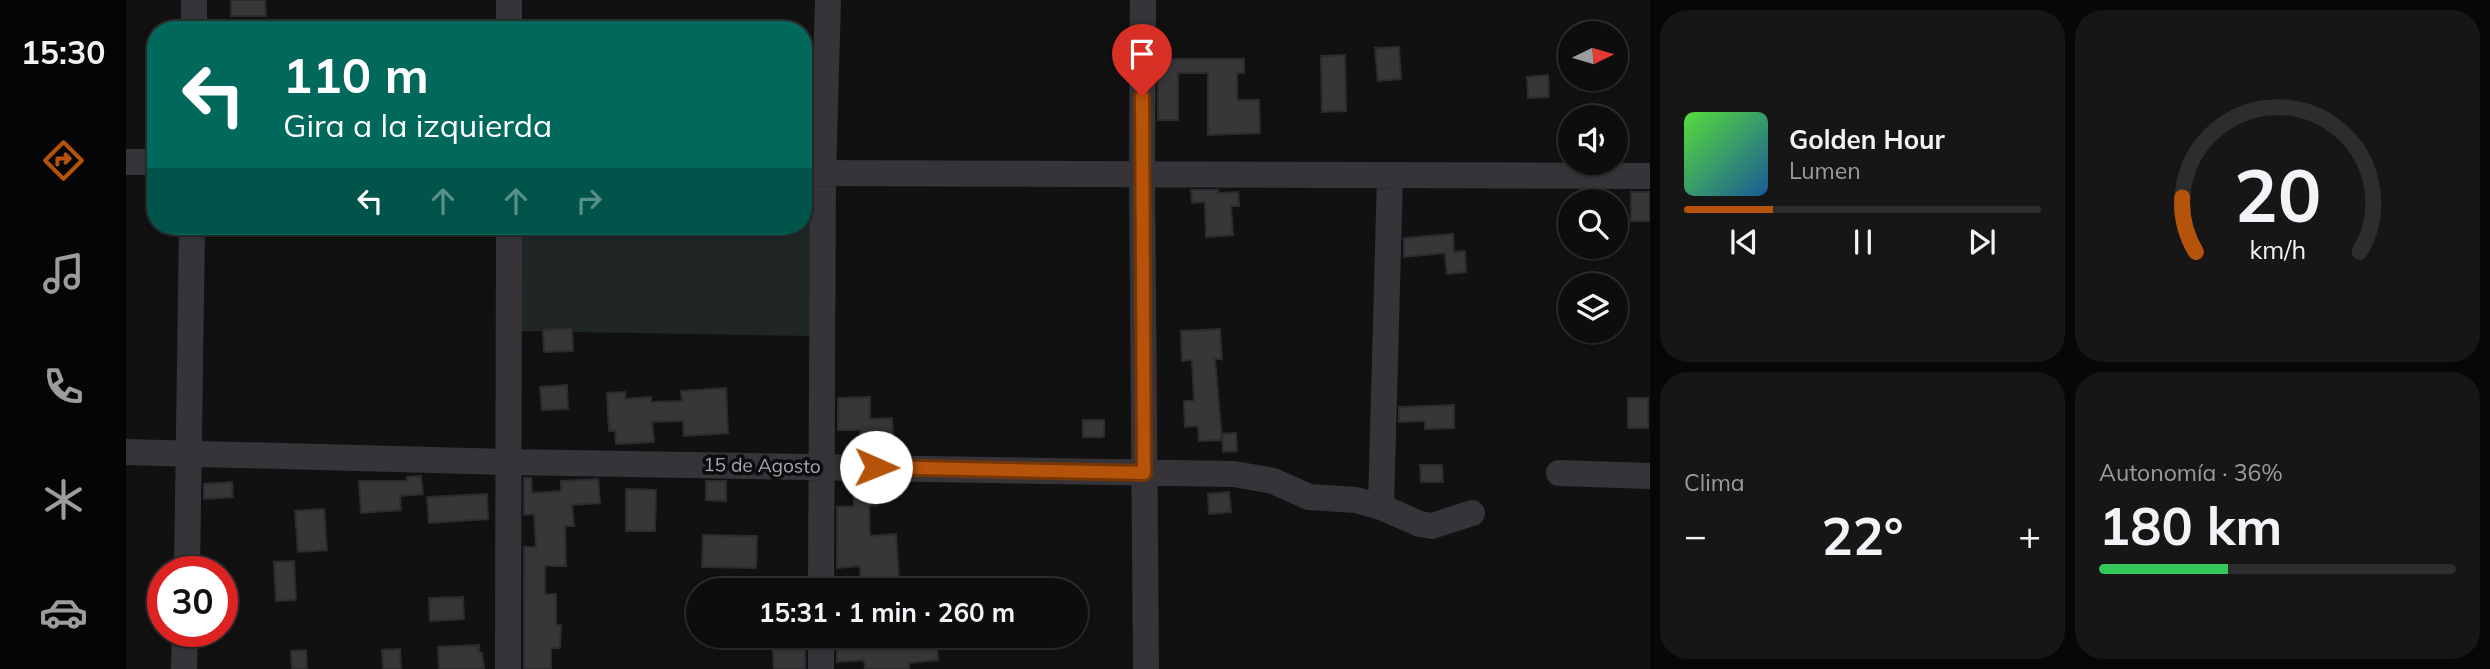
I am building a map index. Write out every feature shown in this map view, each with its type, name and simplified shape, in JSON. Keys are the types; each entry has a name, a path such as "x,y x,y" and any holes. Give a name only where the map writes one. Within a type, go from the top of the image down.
{"street":[{"path":"194,0 194,21"},
{"path":"509,0 509,21"},
{"path":"821,578 822,466 813,173 828,0"},
{"path":"1143,0 1146,669"},
{"path":"126,162 147,162"},
{"path":"813,173 1650,176"},
{"path":"1381,507 1390,175"},
{"path":"187,556 192,235"},
{"path":"508,669 509,235"},
{"name":"15 de Agosto","path":"126,452 508,463 1234,474 1273,481 1309,497 1356,500 1432,526 1472,513"},
{"path":"1559,473 1650,476"},
{"path":"184,669 185,647"},
{"path":"821,648 821,669"}],"shaded area":[{"path":"812,178 816,178 812,336 515,331 516,235 812,235"}],"building":[{"path":"231,0 265,0 266,16 231,16"},
{"path":"1399,47 1401,79 1378,81 1375,48"},
{"path":"1345,55 1346,111 1322,112 1321,56"},
{"path":"1158,59 1244,59 1244,73 1237,73 1237,100 1259,100 1260,133 1208,135 1208,73 1178,73 1178,120 1158,120"},
{"path":"1548,75 1549,97 1528,98 1527,77"},
{"path":"1191,190 1238,192 1239,206 1231,206 1233,235 1206,237 1205,202 1192,203"},
{"path":"1631,192 1650,192 1650,221 1631,221"},
{"path":"1453,234 1454,252 1465,251 1466,272 1447,274 1445,253 1404,257 1404,238"},
{"path":"572,328 573,351 544,352 543,330"},
{"path":"1220,329 1222,359 1215,359 1222,440 1199,441 1198,426 1185,427 1184,401 1194,401 1192,360 1182,361 1181,331"},
{"path":"567,385 568,409 542,410 540,387"},
{"path":"726,388 728,433 684,436 683,421 652,422 654,442 616,444 615,431 609,431 607,393 625,392 625,399 651,397 651,402 682,401 681,391"},
{"path":"870,397 870,419 892,418 894,450 872,452 872,445 861,445 860,430 838,430 838,398"},
{"path":"1628,398 1648,398 1648,428 1628,428"},
{"path":"1454,405 1454,428 1425,429 1425,421 1399,422 1399,407"},
{"path":"1083,420 1104,420 1104,437 1083,437"},
{"path":"1236,433 1237,451 1223,452 1222,434"},
{"path":"1420,465 1442,465 1443,482 1421,482"},
{"path":"421,476 423,494 400,496 401,510 361,513 359,481 407,481 407,477"},
{"path":"524,478 531,478 532,493 561,491 561,481 598,479 600,503 572,505 574,526 565,526 566,566 545,566 545,594 556,594 556,625 561,625 560,648 551,648 551,669 524,669 524,547 536,547 534,514 524,515"},
{"path":"706,481 726,481 726,501 706,500"},
{"path":"232,482 233,497 204,499 204,484"},
{"path":"853,484 876,484 878,505 869,506 870,536 896,534 899,578 860,578 860,566 837,568 837,507 854,506"},
{"path":"626,489 656,490 655,531 626,531"},
{"path":"1229,492 1231,512 1209,514 1208,494"},
{"path":"487,494 488,519 429,523 427,497"},
{"path":"324,509 327,550 298,552 295,511"},
{"path":"703,535 757,536 756,568 702,567"},
{"path":"294,561 296,600 276,601 274,562"},
{"path":"463,597 464,619 430,621 429,598"},
{"path":"479,645 484,669 439,669 438,647"},
{"path":"773,648 805,648 805,669 774,669"},
{"path":"837,648 937,648 938,660 909,663 909,669 865,669 864,660 837,662"},
{"path":"400,649 401,669 383,669 382,650"},
{"path":"306,650 307,669 292,669 291,651"}],"route":[{"path":"876,467 1144,473 1142,96"}]}
